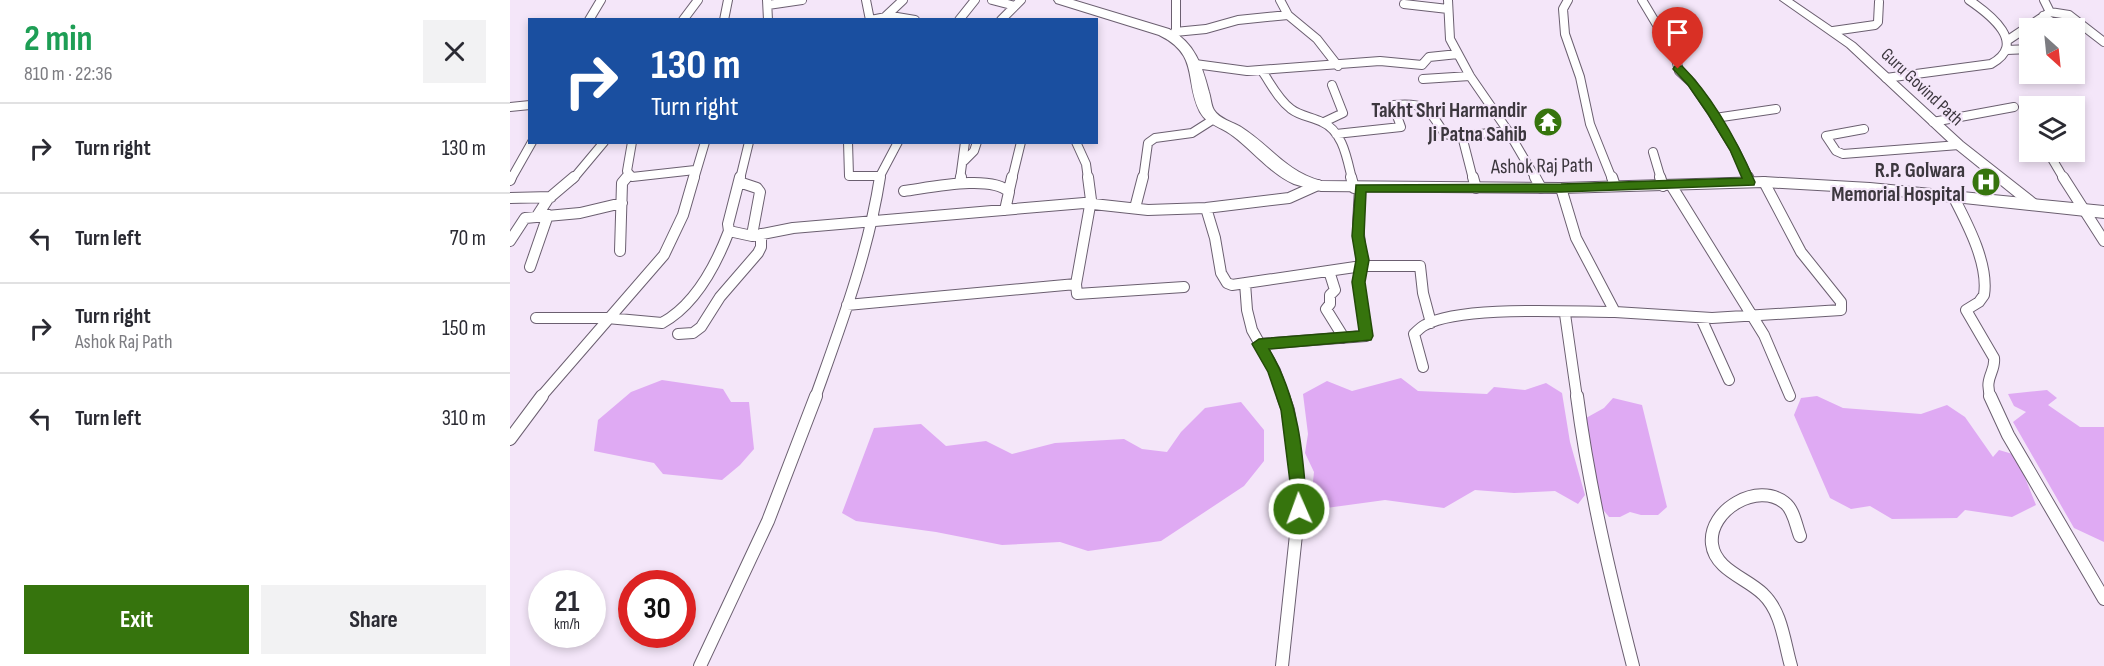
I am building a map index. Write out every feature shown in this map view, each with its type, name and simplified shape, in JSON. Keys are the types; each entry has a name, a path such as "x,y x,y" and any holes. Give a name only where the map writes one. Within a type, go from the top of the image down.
{"main road":[{"path":"1060,0 1082,3 1175,35 1195,64 1208,111 1214,119"},
{"name":"Ashok Raj Path","path":"1214,119 1237,131 1281,169 1299,180 1318,185 1357,188 1561,188 1757,182 1870,188 2104,212"}],"street":[{"path":"591,18 601,0"},
{"path":"684,18 698,0"},
{"path":"724,18 728,0"},
{"path":"768,18 767,3 802,0"},
{"path":"866,0 870,18"},
{"path":"886,16 903,0"},
{"path":"960,18 975,0"},
{"path":"992,0 1018,3"},
{"path":"1176,0 1175,35 1238,20 1288,15"},
{"path":"1280,0 1288,15 1317,39 1338,66"},
{"path":"1568,0 1563,9 1564,34 1580,77 1590,124 1616,186"},
{"path":"1423,367 1414,334 1420,326 1478,313 1615,312 1701,318 1836,312 1843,307 1837,295 1801,252 1692,82 1679,71 1675,55 1648,6 1642,0"},
{"name":"Guru Govind Path","path":"1785,0 1833,31 1959,145 2033,204"},
{"path":"1886,78 1998,62 2007,50 2008,40 1991,16 1969,0"},
{"path":"2044,0 2046,14 2050,18"},
{"path":"1833,31 1875,25 1878,22 1878,2"},
{"path":"1003,18 1018,3"},
{"path":"1404,4 1449,5 1450,39 1470,76 1508,131 1541,188"},
{"path":"2008,40 2046,14 2069,15 2104,42"},
{"path":"878,18 886,16 900,18"},
{"path":"2090,31 2102,28"},
{"path":"2007,50 2019,49"},
{"path":"1195,64 1232,70 1262,71 1380,61 1422,65 1429,57 1458,54"},
{"path":"1259,344 1366,336 1359,282 1362,266 1358,236 1357,188 1336,134 1324,122 1289,107 1276,93 1262,71"},
{"path":"1424,79 1470,76"},
{"path":"1324,122 1343,113 1332,85"},
{"path":"1336,134 1401,127 1393,105 1418,103 1431,111 1445,134 1462,137 1508,131"},
{"path":"510,107 528,105"},
{"path":"1933,122 2014,107"},
{"path":"1716,118 1776,109"},
{"path":"1135,208 1146,166 1148,143 1155,138 1192,133 1214,119"},
{"path":"1864,129 1828,134 1826,138 1836,151 1843,154 1959,145"},
{"path":"1462,137 1476,188"},
{"path":"510,180 531,144"},
{"path":"530,267 542,216 551,197 571,181 602,144"},
{"path":"620,251 622,183 629,175 632,144"},
{"path":"510,439 534,405 643,282 670,246 685,208 704,144"},
{"path":"537,318 609,319 656,324 668,320 707,279 717,264 729,231 728,224 748,144"},
{"path":"848,144 849,176 880,176"},
{"path":"700,666 768,521 807,421 860,271 873,221 880,176 897,144"},
{"path":"960,182 965,144"},
{"path":"964,161 974,152 976,144"},
{"path":"1005,210 1021,144"},
{"path":"1077,144 1086,164 1090,203 1076,284 1079,295 1184,287"},
{"path":"1653,152 1667,185 1769,346 1790,396"},
{"path":"2052,162 2104,241"},
{"path":"629,175 637,177 695,170"},
{"path":"678,334 693,333 701,327 720,297 761,247 757,234 760,192 756,188 739,182"},
{"path":"904,191 960,182 1004,187 1009,190"},
{"path":"729,231 734,234 757,234 873,221 1090,203 1135,208 1206,208 1289,198 1318,185"},
{"path":"1561,188 1576,238 1615,312"},
{"path":"1953,196 1977,242 1981,260 1984,296 1966,310 1994,358 1995,364 1988,378 1989,394 2008,435 2104,599"},
{"path":"510,198 551,197"},
{"path":"510,241 522,220 580,213 622,203"},
{"path":"1206,208 1224,280 1232,285 1362,266 1420,266 1423,294 1431,323"},
{"path":"1329,271 1335,290 1330,294 1326,309 1344,338"},
{"path":"1245,283 1247,310 1252,330 1275,371 1288,410 1300,497 1282,666"},
{"path":"848,305 1076,284"},
{"path":"1566,314 1586,464 1633,666"},
{"path":"1701,318 1728,380"},
{"path":"1791,666 1776,612 1770,601 1751,583 1726,568 1712,547 1711,536 1713,526 1720,516 1738,502 1765,496 1777,497 1786,504 1800,536"}],"shaded area":[{"path":"1401,378 1418,391 1487,394 1494,387 1525,390 1546,383 1562,393 1570,442 1585,495 1578,504 1555,491 1514,493 1475,490 1444,508 1385,500 1319,509 1311,501 1314,472 1305,453 1308,434 1303,394 1327,381 1352,391"},
{"path":"662,380 723,389 731,402 749,402 754,449 722,480 663,474 654,463 594,451 598,420 631,392"},
{"path":"2047,390 2057,398 2048,405 2080,427 2104,427 2104,542 2074,528 2013,422 2026,412 2014,406 2008,394"},
{"path":"1817,396 1843,408 1921,414 1947,405 1965,417 1993,457 1999,450 2016,455 2036,505 2012,517 1965,510 1957,518 1892,519 1870,506 1851,509 1830,498 1794,415 1801,398"},
{"path":"1613,398 1642,405 1667,507 1658,515 1641,515 1630,512 1620,517 1609,517 1600,506 1586,418 1604,408"},
{"path":"1241,402 1264,430 1264,461 1244,486 1161,541 1088,551 1060,542 1002,545 936,532 856,521 842,513 874,428 921,424 946,446 986,441 1012,454 1055,443 1124,439 1142,449 1167,452 1181,432 1205,408"}],"place":[{"name":"Takht Shri Harmandir Ji Patna Sahib","path":"1548,122"},
{"name":"R.P. Golwara Memorial Hospital","path":"1986,182"}],"route":[{"path":"1299,509 1300,497 1288,410 1275,371 1259,344 1366,336 1359,282 1362,266 1358,236 1360,188 1561,188 1750,182 1736,150 1692,82 1678,69"}]}
